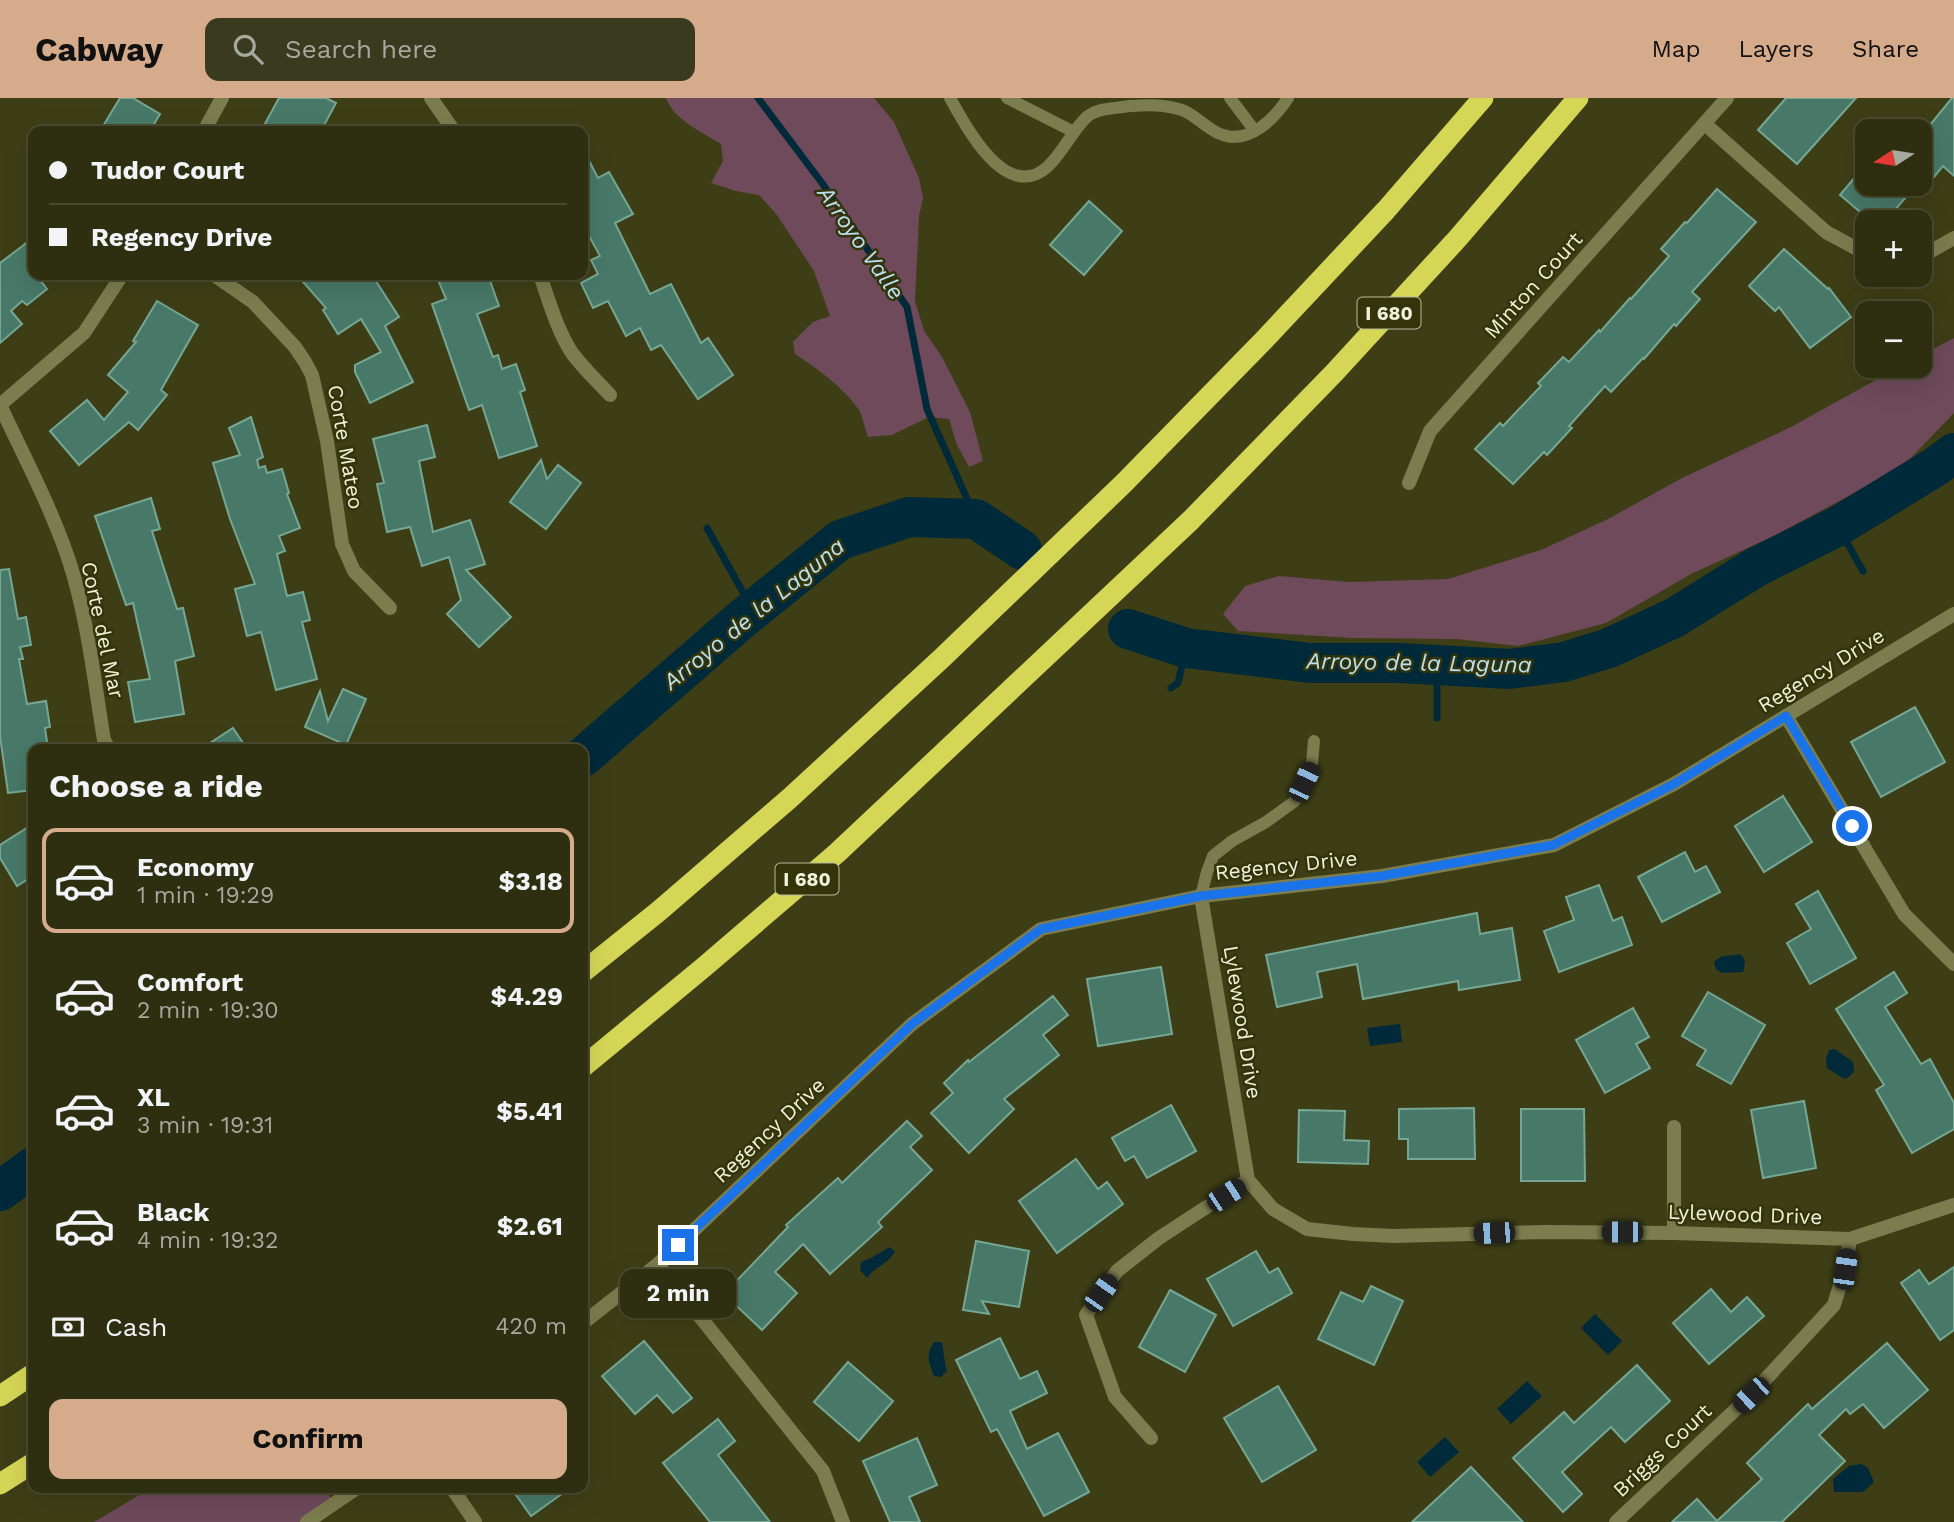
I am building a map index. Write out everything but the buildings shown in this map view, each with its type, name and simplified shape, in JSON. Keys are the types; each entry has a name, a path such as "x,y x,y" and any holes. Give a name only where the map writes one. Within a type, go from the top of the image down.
{"highway":[{"path":"1386,210 1467,98"},
{"path":"588,968 659,911 790,798 942,658 1124,483 1386,210 1483,98"},
{"name":"I 680","path":"588,1063 837,853 1191,520 1334,373 1458,238 1578,98"},
{"path":"0,1396 28,1377"},
{"path":"0,1484 28,1466"}],"street":[{"path":"207,126 222,98"},
{"path":"431,98 451,126"},
{"name":"Minton Court","path":"1409,483 1430,431 1727,98"},
{"path":"1705,124 1826,232 1855,248"},
{"path":"1932,250 1954,238"},
{"path":"0,405 84,333 119,280"},
{"name":"Corte Mateo","path":"221,280 253,302 295,346 312,375 327,441 342,544 354,571 390,608"},
{"path":"542,280 571,352 610,395"},
{"name":"Corte del Mar","path":"0,405 57,529 74,577 106,744"},
{"name":"Regency Drive","path":"588,1319 658,1264 912,1024 1041,929 1201,896 1382,876 1553,845 1674,784 1954,614"},
{"path":"1786,716 1904,914 1954,964"},
{"name":"Lylewood Drive","path":"1201,896 1248,1180 1273,1209 1307,1229 1394,1236 1545,1232 1850,1239 1954,1205"},
{"path":"1674,1127 1674,1233"},
{"path":"1151,1438 1115,1397 1086,1315 1116,1271 1159,1238 1248,1180"},
{"name":"Briggs Court","path":"1616,1522 1751,1395 1834,1305 1845,1269 1850,1239"},
{"path":"658,1264 823,1471 843,1522"},
{"path":"307,1522 350,1493"},
{"path":"455,1493 475,1522"}],"lane":[{"path":"950,98 973,136 1004,171 1031,177 1055,159 1089,116 1101,111 1159,104 1185,111 1222,135 1237,136 1255,131 1270,122 1288,98"},
{"path":"1007,98 1074,132"},
{"path":"1230,98 1255,131"},
{"path":"1201,896 1213,856 1295,801 1312,763 1314,741"}],"shaded area":[{"path":"666,98 874,98 894,122 919,178 923,198 919,216 915,301 924,331 942,357 970,412 983,461 969,467 957,445 949,419 929,417 892,435 868,437 859,410 853,402 830,379 795,354 793,342 813,322 830,316 814,271 777,215 759,195 711,183 723,161 721,144 682,119"},
{"path":"1954,338 1954,413 1902,467 1774,536 1693,573 1606,623 1518,646 1457,639 1353,638 1238,631 1223,614 1245,586 1279,576 1350,582 1448,579 1541,550 1608,519 1682,478 1791,427 1879,378 1932,378 1932,350"},
{"path":"143,1493 327,1493 332,1500 309,1522 94,1522"}],"water":[{"path":"1740,954 1745,960 1743,972 1722,973 1716,969 1714,962 1717,959"},
{"path":"1400,1024 1402,1042 1370,1046 1367,1028"},
{"path":"1835,1049 1853,1062 1854,1072 1846,1079 1827,1068 1829,1050"},
{"path":"890,1247 895,1252 867,1278 860,1270 861,1262"},
{"path":"1595,1314 1622,1341 1608,1355 1581,1328"},
{"path":"934,1342 942,1342 947,1371 941,1377 934,1376 929,1363"},
{"path":"1527,1381 1542,1396 1511,1424 1497,1409"},
{"path":"1445,1437 1459,1452 1430,1477 1417,1462"},
{"path":"1862,1464 1868,1468 1874,1482 1863,1492 1834,1492 1833,1479 1849,1466"}],"waterway":[{"name":"Arroyo Valle","path":"758,98 822,183 907,307 927,409 976,519"},
{"name":"Arroyo de la Laguna","path":"1128,629 1186,648 1310,663 1400,663 1509,669 1564,662 1609,648 1674,618 1756,567 1840,525 1954,453"},
{"name":"Arroyo de la Laguna","path":"588,753 742,619 840,540 909,517 976,519 1022,550"},
{"path":"1838,527 1863,571"},
{"path":"707,528 753,610"},
{"path":"1171,688 1178,683 1186,648"},
{"path":"1437,664 1437,718"},
{"name":"Arroyo de la Laguna","path":"0,1191 28,1171"}],"route":[{"path":"678,1245 912,1024 1041,929 1201,896 1382,876 1553,845 1674,784 1786,716 1852,826"}]}
